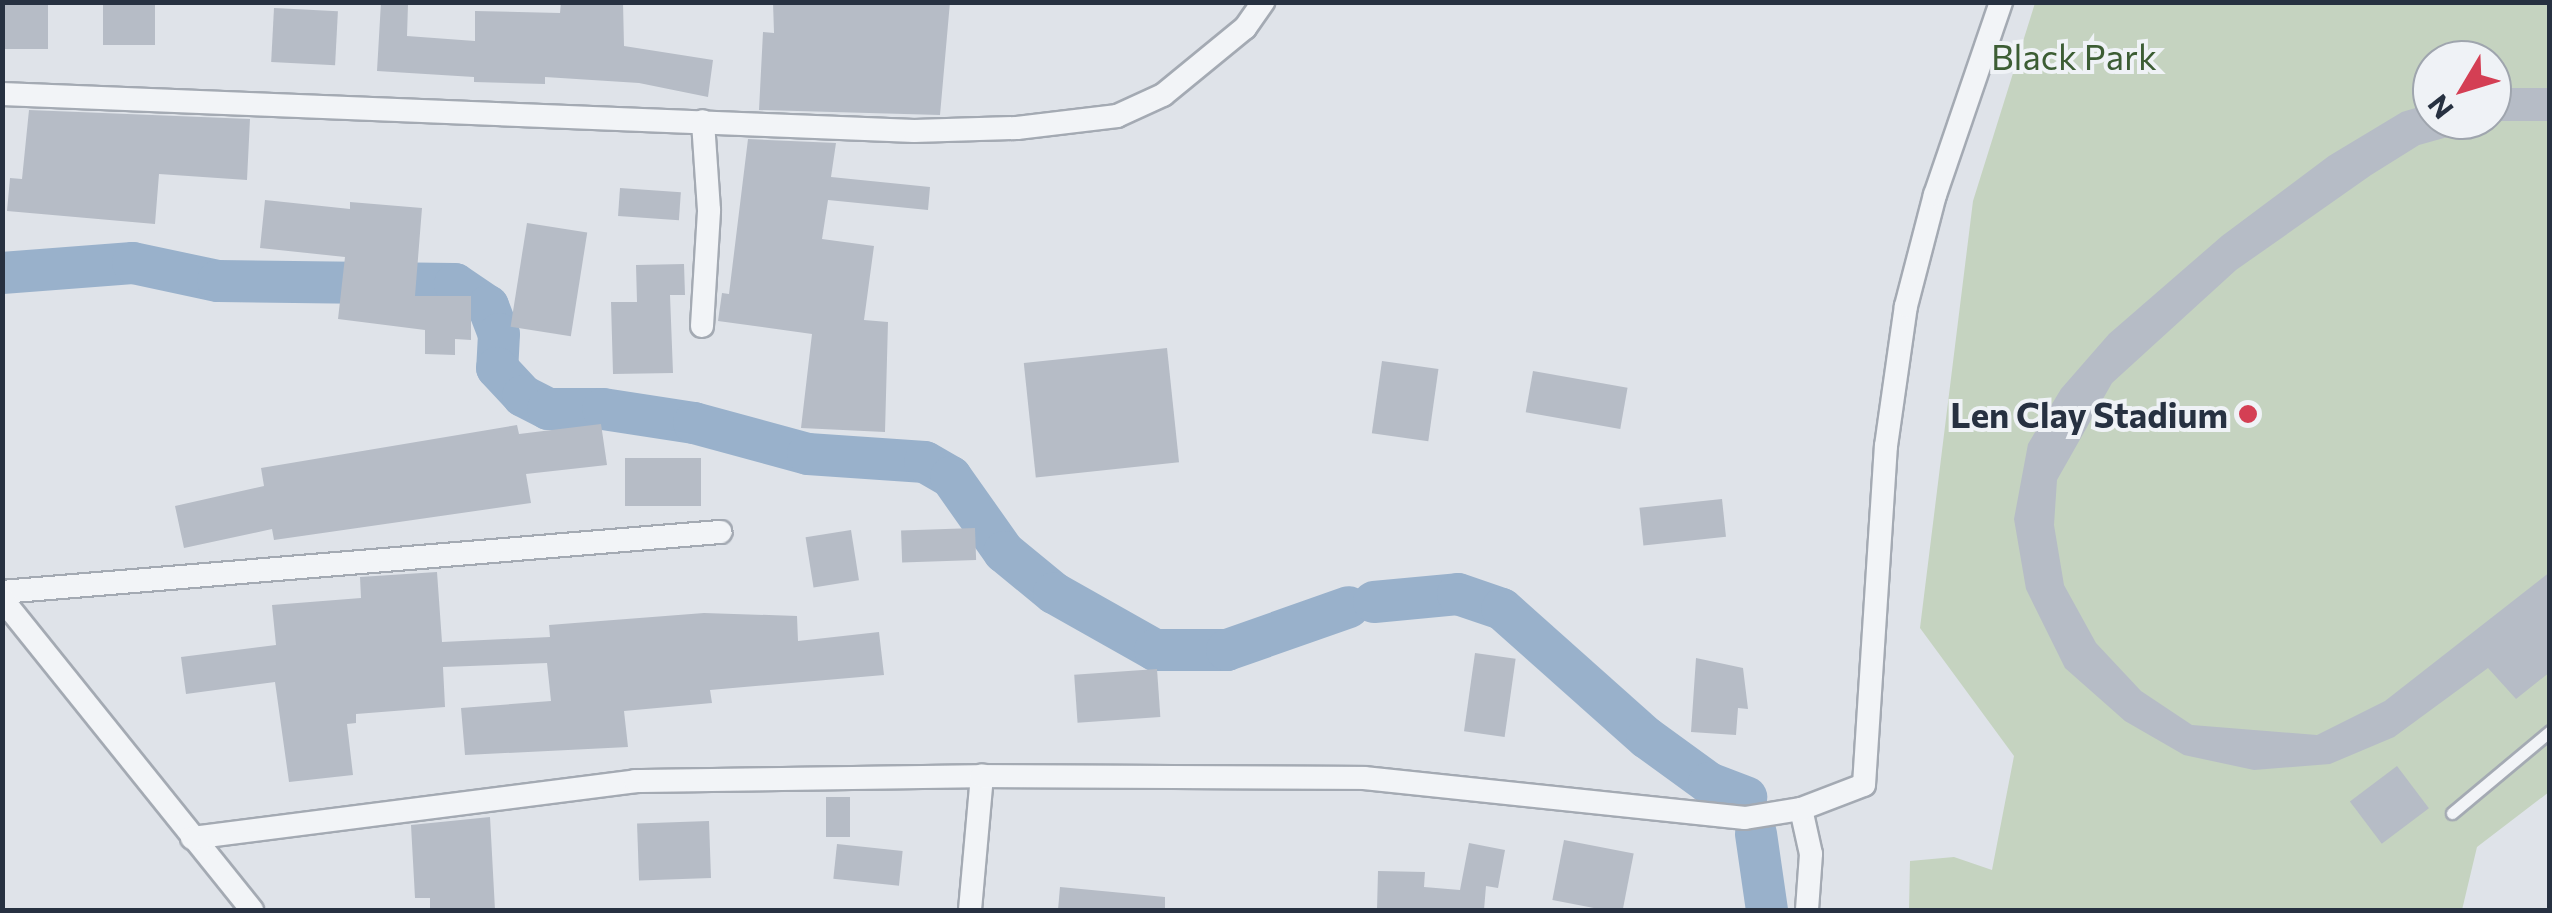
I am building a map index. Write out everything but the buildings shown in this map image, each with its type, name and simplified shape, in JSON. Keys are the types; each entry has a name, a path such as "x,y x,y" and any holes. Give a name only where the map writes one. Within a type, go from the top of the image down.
{"street":[{"path":"2,94 914,131 1117,116 1163,95 1245,28 1264,2"},
{"path":"192,838 635,782 982,776 1364,778 1745,818 1801,809 1864,786 1886,446 1906,306 1935,195 2001,2"},
{"path":"702,326 709,210 703,121"},
{"path":"2,596 720,532"},
{"path":"2,596 252,910"},
{"path":"970,910 982,776"},
{"path":"1801,809 1811,854 1807,910"}],"lane":[{"path":"2452,813 2550,732"}],"green space":[{"name":"Len Clay Stadium","path":"2035,3 2549,3 2549,792 2477,847 2462,910 1909,910 1910,861 1954,857 1992,870 2014,756 1920,628 1973,201"}],"waterway":[{"path":"2,273 133,263 218,281 455,284 488,306 499,334 497,368 523,396 548,409 603,409 694,423 808,454 925,462 951,477 1004,552 1054,593 1155,650 1227,650 1349,607"},
{"path":"1374,602 1458,594 1502,609 1647,738 1709,783 1746,797"},
{"path":"1756,834 1767,910"}],"place":[{"name":"Len Clay Stadium","path":"2248,414"}],"park label":[{"name":"Black Park","path":"2074,56"}]}
